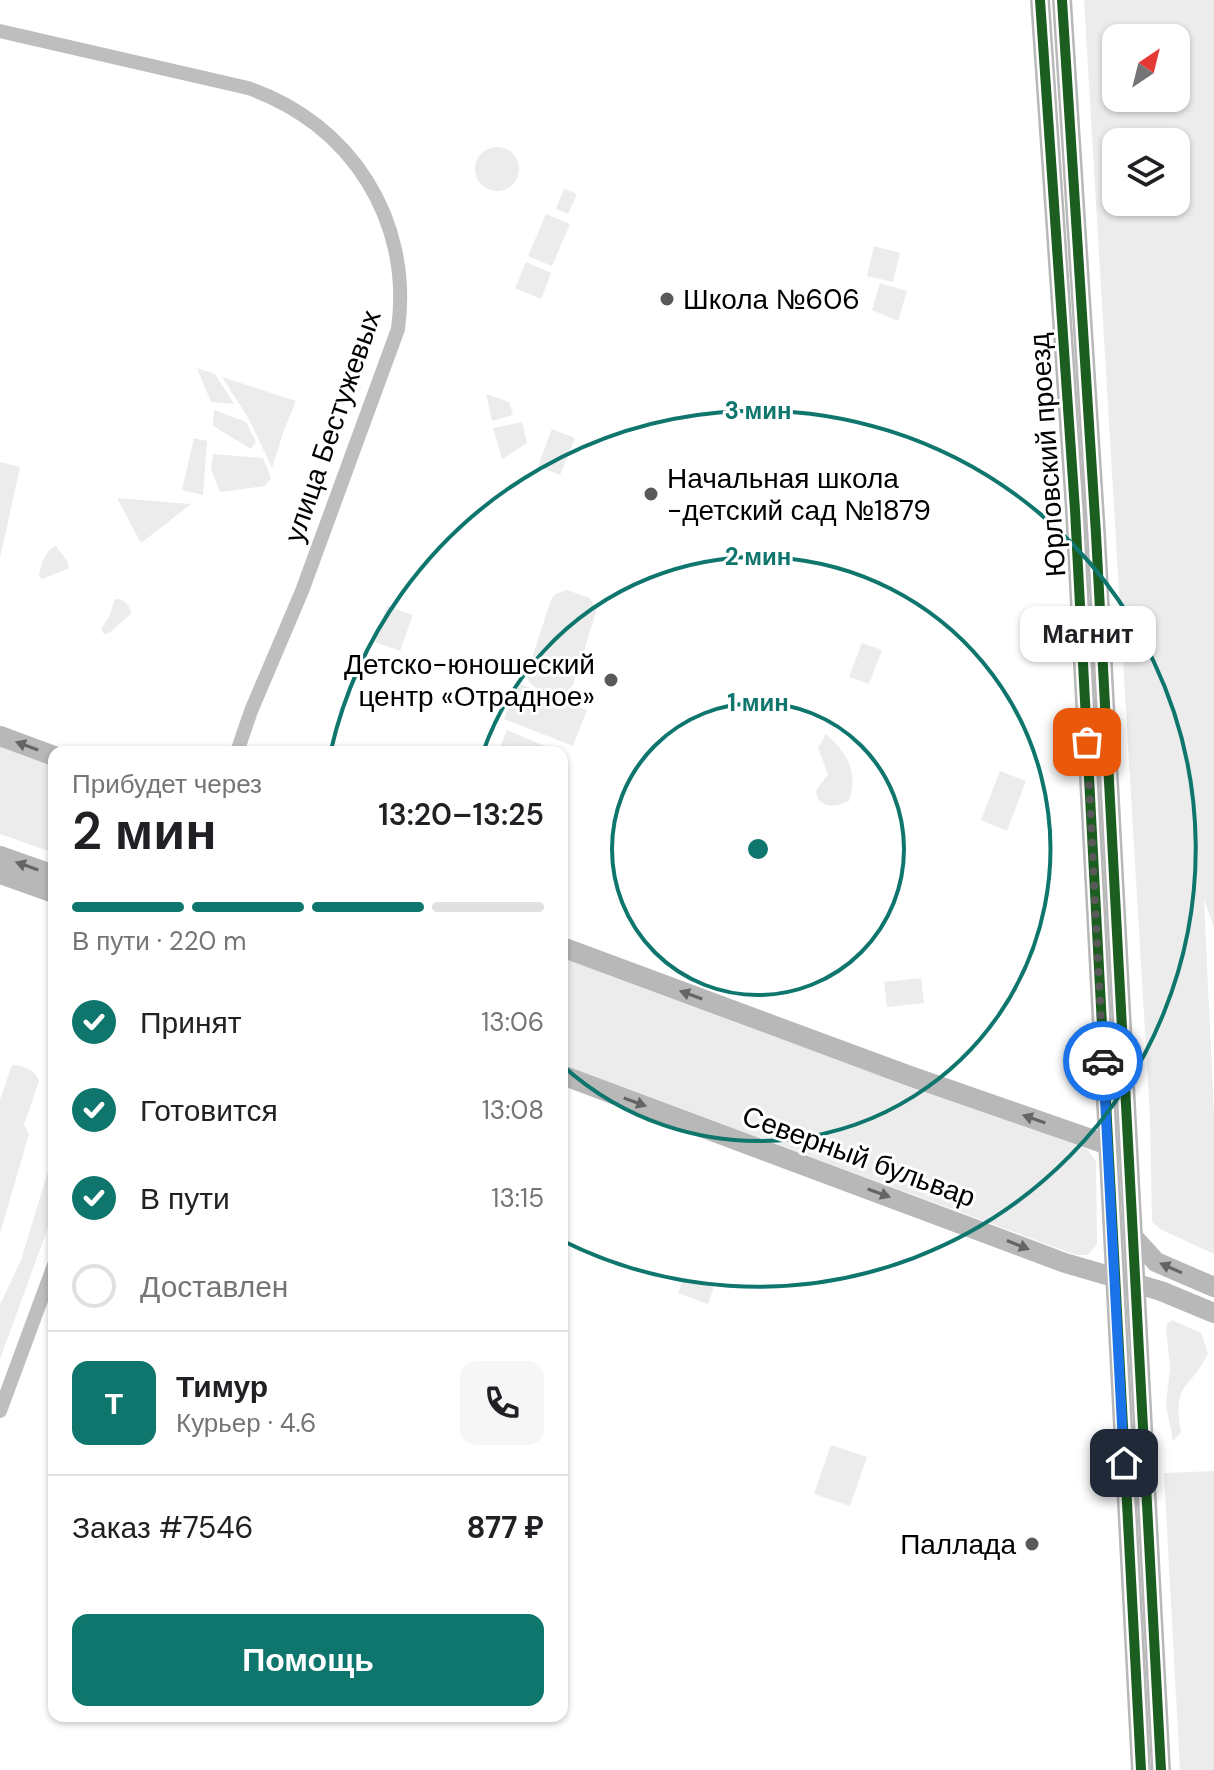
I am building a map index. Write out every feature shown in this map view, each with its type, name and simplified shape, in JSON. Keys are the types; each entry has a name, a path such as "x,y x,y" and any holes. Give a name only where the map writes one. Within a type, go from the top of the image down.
{"main road":[{"name":"Юрловский проезд","path":"1040,0 1076,522 1141,1770"},
{"name":"Юрловский проезд","path":"1062,0 1097,550 1161,1770"},
{"path":"0,736 48,754"},
{"path":"0,856 48,873"},
{"path":"0,874 48,891"},
{"path":"568,949 893,1070 1128,1152"},
{"name":"Северный бульвар","path":"568,1077 1065,1263 1161,1291 1214,1313"},
{"path":"1135,1239 1156,1262 1214,1287"}],"street":[{"name":"улица Бестужевых","path":"0,31 248,88 281,101 335,139 365,175 385,221 402,300 398,329 302,591 239,746"},
{"path":"0,1411 48,1281"}],"shaded area":[{"path":"1084,0 1214,0 1214,928 1204,899 1214,1114 1214,1254 1162,1230 1152,1222 1150,1116"},
{"path":"497,147 513,153 519,169 513,185 497,191 481,185 475,169 481,153"},
{"path":"564,189 577,194 568,214 556,209"},
{"path":"546,214 570,224 552,266 528,256"},
{"path":"874,246 900,253 893,282 867,276"},
{"path":"526,262 551,273 541,299 515,288"},
{"path":"880,283 907,291 898,321 872,310"},
{"path":"197,368 215,374 234,404 211,402"},
{"path":"222,377 296,401 272,468 249,419"},
{"path":"486,394 509,402 513,415 492,421"},
{"path":"214,410 246,422 256,442 251,449 213,426"},
{"path":"522,422 527,443 502,459 493,428"},
{"path":"552,429 575,438 560,475 538,466"},
{"path":"194,438 207,441 203,495 182,490"},
{"path":"213,454 263,458 271,478 265,486 220,492 211,469"},
{"path":"0,462 20,467 0,558"},
{"path":"117,498 191,504 141,543"},
{"path":"56,546 69,568 43,579 39,577 42,563"},
{"path":"567,590 590,598 597,609 573,685 562,695 557,695 536,688 526,676 551,600 555,594"},
{"path":"115,599 126,603 131,614 104,634 101,629"},
{"path":"387,606 413,615 400,651 375,642"},
{"path":"862,643 882,650 869,684 849,677"},
{"path":"518,683 587,710 573,746 504,719"},
{"path":"507,730 545,746 500,746"},
{"path":"826,734 840,748 852,773 849,801 839,805 824,804 816,791 828,774 818,748"},
{"path":"0,744 48,762 48,851 0,834"},
{"path":"1000,771 1026,781 1007,831 981,820"},
{"path":"568,955 1087,1149 1096,1161 1097,1245 1087,1255 1076,1255 568,1067"},
{"path":"921,978 924,1003 887,1007 884,982"},
{"path":"12,1065 28,1069 39,1081 24,1125 29,1134 0,1233 0,1100"},
{"path":"48,1172 48,1227 0,1359 0,1305 21,1260"},
{"path":"684,1277 714,1287 708,1304 678,1293"},
{"path":"1172,1320 1201,1333 1208,1353 1181,1394 1181,1432 1173,1441 1166,1405 1170,1368 1166,1330"},
{"path":"831,1445 867,1457 850,1506 814,1494"},
{"path":"1214,1471 1214,1770 1180,1770 1164,1473"}],"cycle path":[{"path":"1040,0 1075,510 1141,1770"},
{"path":"1062,0 1096,534 1161,1770"}],"way so far":[{"path":"1087,742 1103,1061"}],"place":[{"name":"Школа №606","path":"667,299"},
{"name":"Начальная школа -детский сад №1879","path":"651,494"},
{"name":"Детско-юношеский центр «Отрадное»","path":"611,680"},
{"name":"Магнит","path":"1087,742"},
{"name":"Паллада","path":"1032,1544"}],"route":[{"path":"1103,1061 1124,1463"}]}
